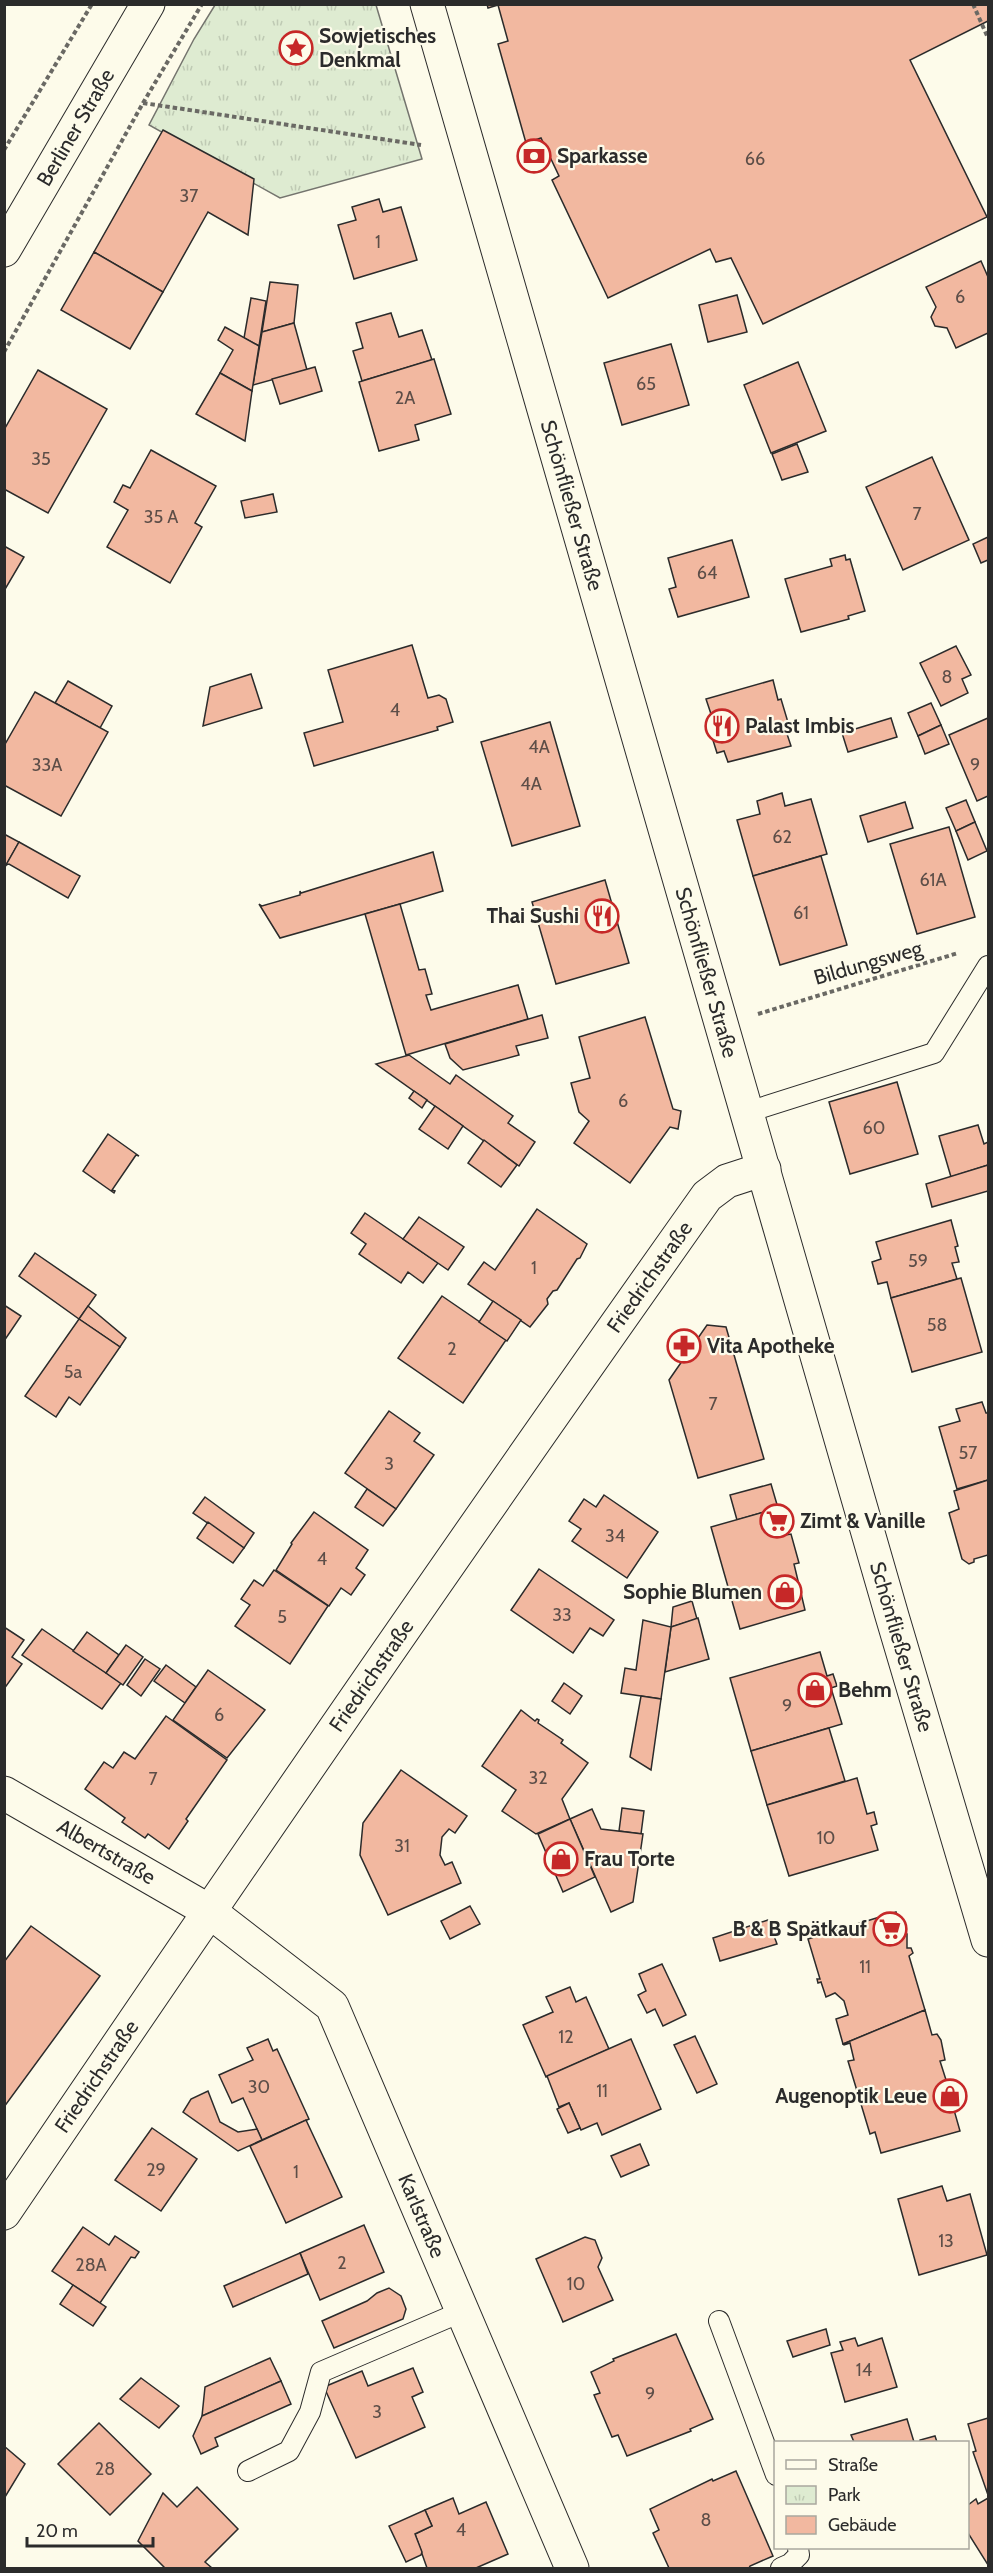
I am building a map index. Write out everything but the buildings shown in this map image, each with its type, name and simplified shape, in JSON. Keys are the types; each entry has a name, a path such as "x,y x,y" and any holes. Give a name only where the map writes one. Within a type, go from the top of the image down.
{"street":[{"name":"Berliner Straße","path":"4,250 148,4"},
{"name":"Schönfließer Straße","path":"427,4 892,1616 988,1940"},
{"name":"Friedrichstraße","path":"4,2213 509,1475 707,1196 727,1181 764,1169"},
{"name":"Albertstraße","path":"4,1793 209,1911"},
{"name":"Karlstraße","path":"209,1911 332,2006 572,2568"}],"lane":[{"path":"748,1112 934,1053 988,966"},
{"path":"248,2471 289,2451 310,2412 321,2372 462,2312"},
{"path":"719,2321 774,2470"},
{"path":"781,2568 790,2564 799,2555 798,2549"}],"path":[{"path":"4,150 92,4"},
{"path":"5,348 143,103 202,4"},
{"path":"972,4 988,38"},
{"path":"143,103 421,145"},
{"name":"Bildungsweg","path":"758,1014 966,950"}],"green space":[{"path":"215,5 376,5 422,159 280,198 149,125 194,39"}],"place":[{"name":"Sowjetisches Denkmal","path":"296,48"},
{"name":"Sparkasse","path":"534,156"},
{"name":"Palast Imbis","path":"722,726"},
{"name":"Thai Sushi","path":"602,916"},
{"name":"Vita Apotheke","path":"684,1346"},
{"name":"Zimt & Vanille","path":"777,1521"},
{"name":"Sophie Blumen","path":"785,1592"},
{"name":"Behm","path":"815,1690"},
{"name":"Frau Torte","path":"561,1859"},
{"name":"B & B Spätkauf","path":"890,1929"},
{"name":"Augenoptik Leue","path":"950,2096"}]}
